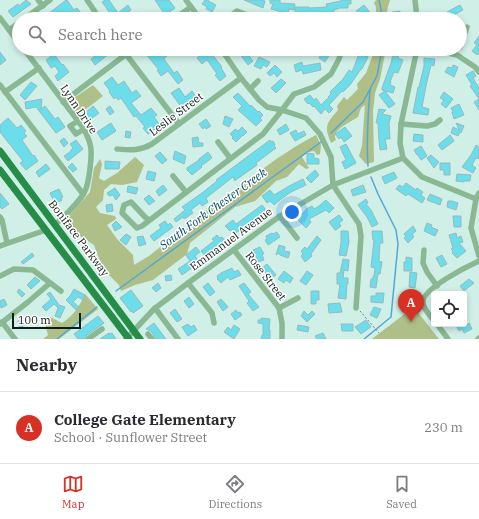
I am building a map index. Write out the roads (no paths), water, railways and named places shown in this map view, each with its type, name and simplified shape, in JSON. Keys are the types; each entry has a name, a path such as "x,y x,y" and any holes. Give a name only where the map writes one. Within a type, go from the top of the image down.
{"main road":[{"name":"Boniface Parkway","path":"0,151 140,339"},
{"name":"Boniface Parkway","path":"0,170 128,338"}],"street":[{"path":"38,0 43,6"},
{"path":"34,12 50,0"},
{"path":"87,0 95,12"},
{"path":"186,0 195,12"},
{"path":"415,0 416,12"},
{"path":"183,12 191,6"},
{"path":"0,18 12,34"},
{"name":"Lynn Drive","path":"30,56 84,129 90,144 91,153 89,177 86,191 55,225"},
{"path":"63,102 123,56"},
{"path":"128,56 179,124"},
{"path":"226,56 241,78 259,100 267,107 306,118 320,134 331,157 333,185 359,224 361,236 356,308"},
{"path":"149,220 145,218 131,202 124,205 122,213 137,228 149,220 263,134 294,94 314,87 331,74 341,56"},
{"path":"416,56 401,124 400,143 403,158 422,177 476,199"},
{"path":"464,56 479,72"},
{"path":"5,92 39,68"},
{"name":"Leslie Street","path":"117,149 137,150 146,148 241,78"},
{"path":"250,89 258,81"},
{"path":"0,85 83,194"},
{"path":"401,124 427,126 435,124 440,120"},
{"path":"78,121 70,126 76,134 84,129"},
{"path":"218,142 230,158"},
{"name":"Emmanuel Avenue","path":"128,338 155,308 280,216 333,185 403,158"},
{"path":"173,176 186,192"},
{"path":"479,193 476,199 471,228 479,256"},
{"path":"280,216 297,238"},
{"path":"0,217 7,243"},
{"path":"0,246 46,230"},
{"name":"Rose Street","path":"234,250 279,308 282,323 282,339"},
{"path":"424,250 423,263 427,272 437,286"},
{"path":"431,317 424,308 423,300 426,294 457,272 479,261"},
{"path":"0,276 14,270 33,270 61,291"},
{"path":"15,339 1,323 50,283"},
{"path":"188,283 212,313 214,323"},
{"path":"279,308 298,298"},
{"path":"155,308 175,338"},
{"path":"439,327 447,339"},
{"path":"88,339 102,329"}],"waterway":[{"name":"South Fork Chester Creek","path":"379,0 382,12"},
{"name":"South Fork Chester Creek","path":"331,133 363,102 377,76 381,56"},
{"path":"368,166 367,137 370,90"},
{"name":"South Fork Chester Creek","path":"116,291 321,142"},
{"path":"364,339 391,317 398,244 396,230 371,177"},
{"name":"South Fork Chester Creek","path":"57,339 97,307"}],"place":[{"name":"College Gate Elementary","path":"411,322"}]}
